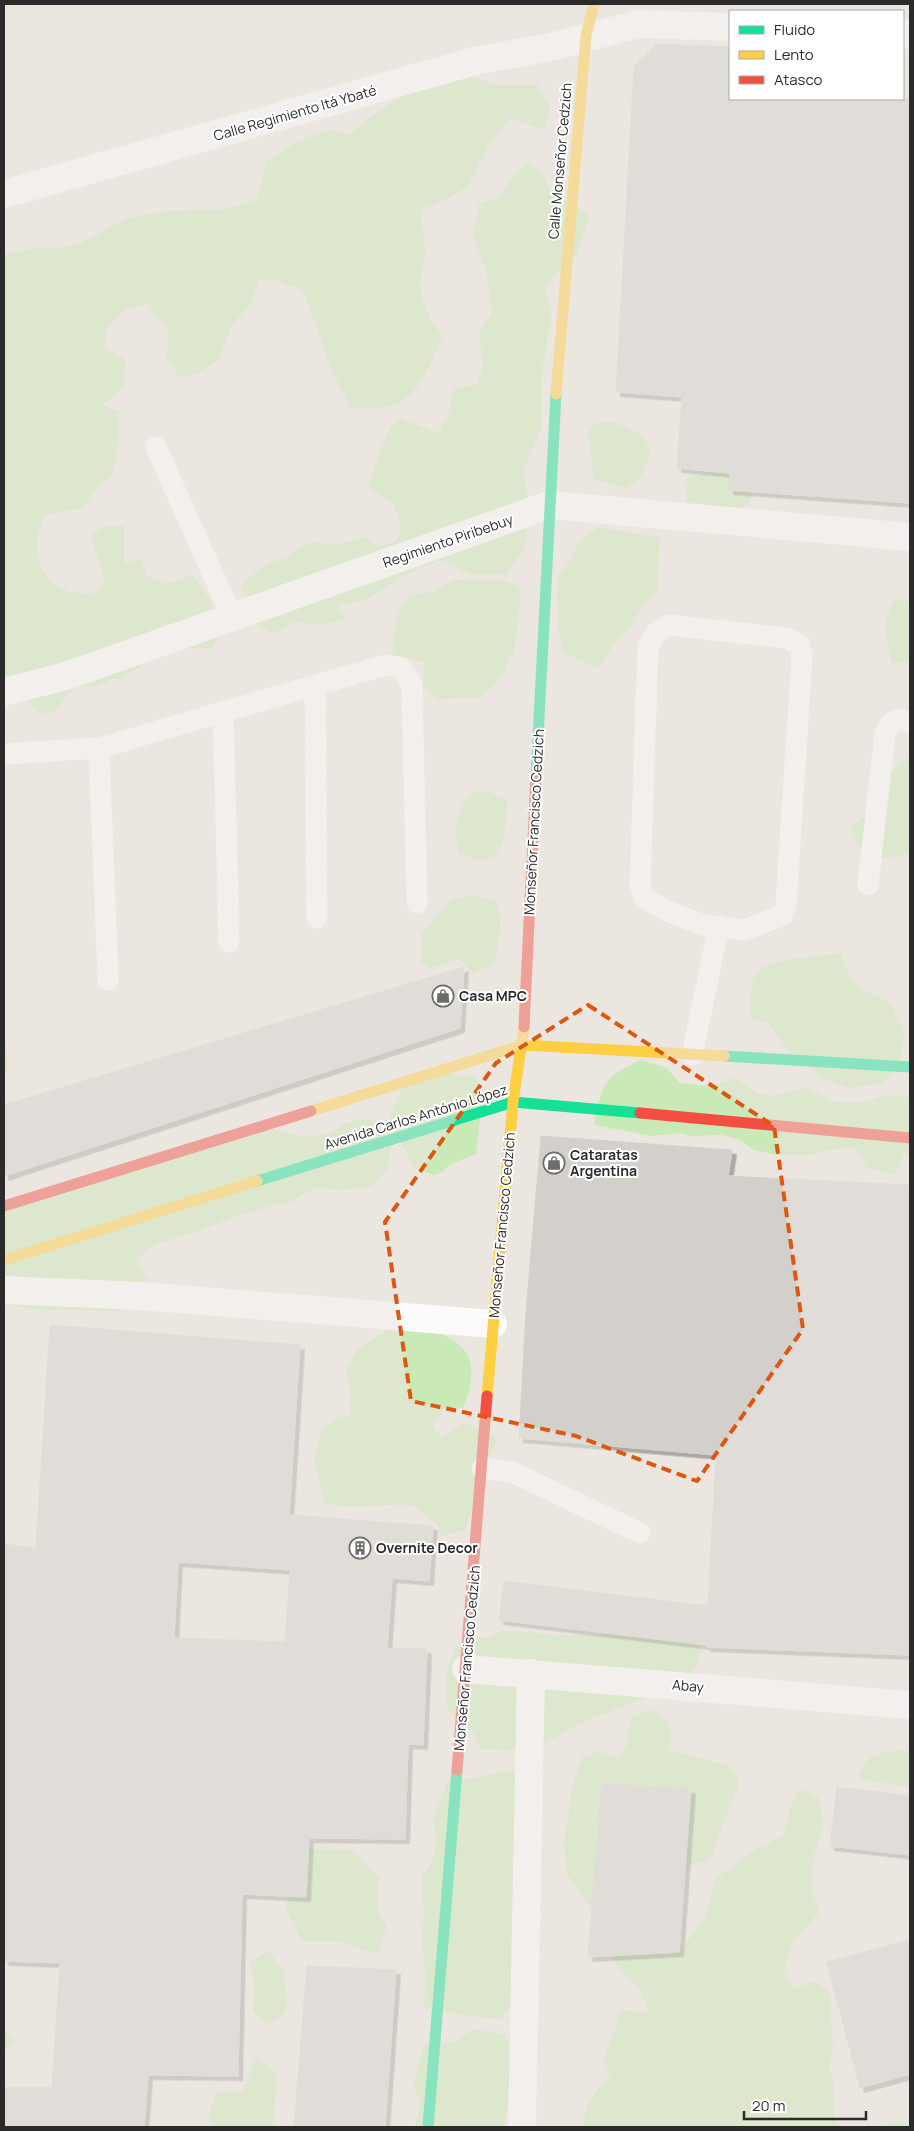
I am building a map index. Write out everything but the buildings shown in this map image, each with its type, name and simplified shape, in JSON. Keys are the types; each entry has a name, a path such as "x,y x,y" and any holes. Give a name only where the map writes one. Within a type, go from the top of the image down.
{"street":[{"name":"Calle Monseñor Cedzich","path":"561,322 586,36 594,4"},
{"name":"Calle Regimiento Itá Ybaté","path":"4,194 479,60 546,48 586,36 639,24 729,27"},
{"name":"Monseñor Francisco Cedzich","path":"428,2127 493,1324 513,1102 523,1045 549,505 561,322"},
{"name":"Regimiento Piribebuy","path":"4,692 66,676 549,505 910,537"},
{"path":"4,1206 523,1045 910,1067"},
{"name":"Avenida Carlos António López","path":"4,1260 513,1102 910,1138"},
{"path":"4,1290 140,1296 493,1324"},
{"name":"Abay","path":"466,1669 910,1705"},
{"path":"522,2127 532,1673"}],"lane":[{"path":"156,447 232,617"},
{"path":"668,625 787,638 798,644 802,657 784,915 745,930 719,926 703,925 665,910 646,898 640,885 648,647 656,634 668,625"},
{"path":"4,754 99,748 385,665 400,667 412,685 417,903"},
{"path":"315,686 317,918"},
{"path":"223,712 229,942"},
{"path":"868,885 885,733 890,724 898,720 910,722"},
{"path":"99,748 108,980"},
{"path":"692,1055 719,926"},
{"path":"482,1468 512,1472 640,1533"}],"highlighted area":[{"path":"588,1005 774,1126 803,1329 697,1481 576,1436 411,1401 385,1222 496,1063"}],"green space":[{"path":"439,73 476,78 496,85 537,85 550,107 544,130 511,118 488,146 468,186 450,197 421,210 425,252 420,291 431,322 443,336 430,365 418,385 412,393 394,405 351,408 332,371 303,290 276,280 259,280 250,304 232,325 219,359 196,374 179,376 166,357 169,340 168,327 154,314 149,303 124,310 106,329 105,348 125,359 123,388 102,405 119,411 114,473 97,488 82,508 46,515 37,534 37,556 49,581 69,592 92,594 105,582 90,534 107,526 124,526 124,564 140,558 148,577 167,584 193,575 213,604 220,635 211,649 183,647 154,657 121,679 112,679 96,687 75,686 54,711 39,714 28,701 10,698 4,685 4,254 36,248 54,249 79,244 126,219 166,211 227,209 258,199 267,161 298,142 328,129 349,135 368,119"},
{"path":"528,162 542,173 551,191 589,216 577,254 545,285 551,317 542,372 542,426 523,471 527,492 527,529 524,549 506,574 471,574 440,560 407,574 364,601 337,605 346,619 321,625 294,622 273,633 254,623 241,584 267,565 288,556 311,542 333,545 366,537 378,547 396,541 402,528 393,502 368,488 377,460 388,433 399,418 438,433 450,411 454,389 476,385 483,369 479,333 492,313 487,273 473,237 479,204 501,196 512,177"},
{"path":"611,421 642,435 649,447 649,457 641,477 627,488 594,479 588,433 593,425"},
{"path":"730,473 753,481 750,499 736,521 713,519 686,501 688,476"},
{"path":"599,527 660,538 657,590 639,611 632,626 617,639 598,668 564,653 558,627 557,577 569,563 578,543"},
{"path":"454,580 505,581 521,588 515,647 501,678 481,697 436,699 423,686 424,662 392,655 396,622 402,604 411,595 433,592"},
{"path":"894,599 910,601 910,662 892,663 885,627"},
{"path":"910,757 910,852 881,858 873,856 866,853 860,847 850,828 873,810 883,784 899,765"},
{"path":"473,792 489,792 508,801 503,841 493,858 478,860 458,853 457,827 459,813"},
{"path":"473,895 497,902 500,925 494,964 472,974 461,958 431,968 421,962 421,935 452,900"},
{"path":"840,953 848,973 857,985 889,1002 905,1034 897,1070 883,1083 848,1088 819,1077 809,1066 796,1060 768,1023 751,1018 752,980 763,967 781,961"},
{"path":"4,1039 9,1065 4,1074"},
{"path":"640,1060 667,1068 679,1083 709,1086 735,1078 758,1094 772,1096 805,1088 833,1101 863,1103 884,1095 910,1097 910,1154 904,1154 894,1175 866,1167 854,1147 823,1151 811,1155 775,1155 752,1149 740,1140 722,1135 692,1136 679,1133 652,1136 594,1125 602,1091 606,1084 618,1072"},
{"path":"450,1074 477,1077 483,1095 476,1154 451,1164 442,1172 434,1175 415,1168 388,1120 403,1087"},
{"path":"375,1120 392,1144 387,1171 369,1187 339,1190 316,1187 292,1201 248,1212 195,1232 158,1243 135,1260 148,1278 140,1296 119,1312 34,1310 8,1303 4,1279 4,1206 267,1128 314,1137 322,1136 347,1123"},
{"path":"387,1330 433,1331 448,1337 460,1346 470,1361 471,1370 470,1388 464,1407 443,1410 433,1426 441,1437 465,1423 497,1437 465,1529 441,1537 439,1526 421,1513 416,1506 393,1504 348,1507 325,1503 314,1459 322,1429 339,1417 350,1415 350,1393 346,1370 357,1350"},
{"path":"621,1621 695,1635 701,1652 697,1665 671,1700 646,1697 579,1724 540,1746 512,1750 480,1749 474,1733 448,1711 446,1674 454,1649 479,1636 489,1639 503,1630 557,1635 601,1635"},
{"path":"652,1710 668,1723 671,1739 667,1749 731,1767 739,1782 711,1858 683,1869 615,1917 591,1911 581,1892 566,1873 564,1841 573,1786 582,1758 597,1751 620,1758 629,1741 628,1733 633,1716"},
{"path":"910,1751 910,1787 858,1779 861,1769 871,1757 884,1752"},
{"path":"499,1771 522,1772 513,2001 501,2020 452,2013 424,2006 426,1980 422,1941 424,1914 422,1875 431,1864 435,1850 436,1836 433,1822 447,1782 480,1777"},
{"path":"800,1789 818,1797 823,1822 813,1861 811,1889 820,1911 791,1944 784,1972 794,1989 813,1982 829,1991 833,2049 829,2067 833,2081 834,2117 839,2127 584,2127 586,2112 591,2099 610,2077 604,2058 616,2028 620,2010 647,2012 642,1994 616,1965 608,1947 666,1937 678,1953 705,1919 716,1878 757,1849 784,1835 789,1811"},
{"path":"310,1849 353,1850 379,1877 377,1910 387,1928 376,1954 339,1941 302,1941 285,1907 295,1879"},
{"path":"269,1951 284,1973 287,2012 269,2024 253,2012 254,1981 250,1962"},
{"path":"474,2029 504,2035 515,2058 517,2073 505,2120 505,2127 415,2127 421,2102 413,2086 424,2044 452,2043"},
{"path":"4,2031 17,2041 4,2051"},
{"path":"257,2056 277,2075 273,2127 212,2127 208,2117 216,2093 242,2092"},
{"path":"902,2121 910,2125 910,2127 874,2127"}],"traffic: fast":[{"path":"536,776 556,394"},
{"path":"724,1056 910,1067"},
{"path":"257,1181 513,1102 640,1113"},
{"path":"428,2127 457,1770"}],"traffic: slow":[{"path":"556,394 586,36 594,4"},
{"path":"487,1396 513,1102 524,1027"},
{"path":"311,1111 523,1045 724,1056"},
{"path":"4,1260 257,1181"}],"traffic: jam":[{"path":"524,1027 536,776"},
{"path":"4,1206 311,1111"},
{"path":"640,1113 910,1138"},
{"path":"457,1770 487,1396"}],"place":[{"name":"Casa MPC","path":"443,996"},
{"name":"Cataratas Argentina","path":"554,1163"},
{"name":"Overnite Decor","path":"360,1548"}]}
